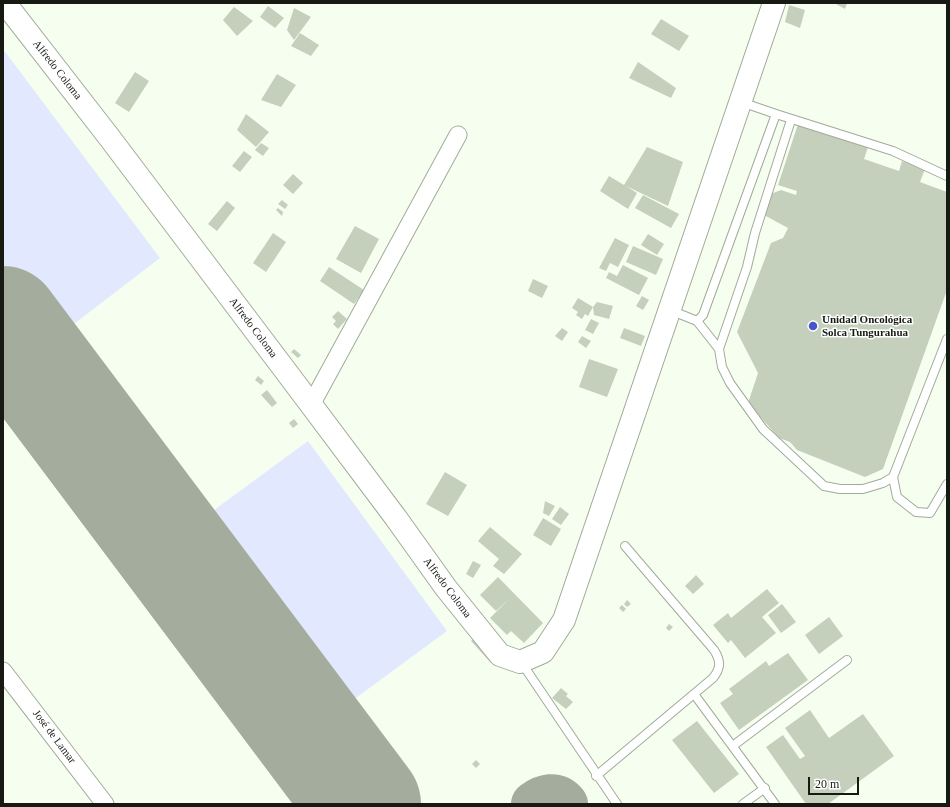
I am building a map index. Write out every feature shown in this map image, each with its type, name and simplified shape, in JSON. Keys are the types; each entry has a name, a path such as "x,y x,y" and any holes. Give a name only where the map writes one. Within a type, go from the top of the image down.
{"street":[{"name":"Alfredo Coloma","path":"5,3 109,137 396,518 446,588 500,655 520,662"},
{"path":"520,662 543,652 564,620 739,101 770,4"},
{"path":"311,405 458,135"},
{"name":"José de Lamar","path":"3,671 105,804"}],"lane":[{"path":"739,101 791,120 892,151 947,176"},
{"path":"697,321 706,308 776,114"},
{"path":"719,349 747,267 755,233 791,120"},
{"path":"669,310 697,321 719,349 722,366 730,384 763,429 824,486 840,489 863,489 883,483 892,476 947,339"},
{"path":"892,476 896,497 916,512 930,513 947,484"},
{"path":"596,776 713,678 719,671 719,657 714,650 625,546"},
{"path":"734,745 847,660"},
{"path":"520,662 596,776 617,804"},
{"path":"694,694 734,745 775,804"},
{"path":"743,804 765,788"}],"shaded area":[{"path":"3,49 160,258 57,337 3,267"},
{"path":"308,441 447,631 349,703 210,513"}],"building":[{"path":"834,3 847,3 845,9"},
{"path":"789,5 805,10 800,28 785,22"},
{"path":"268,6 284,18 275,28 260,17"},
{"path":"234,7 253,21 237,36 223,20"},
{"path":"294,8 311,17 294,40 287,30"},
{"path":"661,19 689,36 679,51 651,34"},
{"path":"300,33 319,45 311,56 291,46"},
{"path":"638,62 676,88 671,98 629,78"},
{"path":"135,72 149,81 129,112 115,103"},
{"path":"277,74 296,85 281,107 261,100"},
{"path":"246,114 269,132 256,147 237,130"},
{"path":"798,124 868,147 864,159 899,171 902,161 925,169 920,182 947,192 947,290 883,469 865,477 797,450 790,442 779,438 748,403 758,373 737,332 771,243 783,238 788,228 764,215 768,195 781,190 796,195 797,191 778,185"},
{"path":"261,143 269,148 263,156 255,150"},
{"path":"647,147 683,162 668,206 626,186 637,193 628,209 600,191 609,176 624,185"},
{"path":"244,151 252,157 240,172 232,166"},
{"path":"293,174 303,183 293,194 283,185"},
{"path":"643,195 679,214 671,228 635,208"},
{"path":"282,200 288,205 285,209 278,204"},
{"path":"227,201 235,208 217,231 208,224"},
{"path":"278,208 283,212 282,216 276,210"},
{"path":"355,226 379,239 361,273 336,259"},
{"path":"273,233 286,242 266,272 253,263"},
{"path":"648,234 664,244 657,255 641,245"},
{"path":"615,238 629,245 618,267 610,263 606,271 599,268"},
{"path":"633,246 663,259 656,275 626,262"},
{"path":"623,265 648,278 639,295 606,278 609,272 617,276"},
{"path":"329,267 364,290 354,304 320,281"},
{"path":"533,279 548,286 542,298 528,291"},
{"path":"642,296 649,300 643,310 636,306"},
{"path":"578,298 593,307 588,316 585,314 582,319 576,315 578,312 572,308"},
{"path":"597,302 613,306 609,319 594,315 593,307"},
{"path":"338,311 347,319 338,329 333,324 336,321 332,317"},
{"path":"591,319 599,323 593,334 585,330"},
{"path":"562,328 568,332 562,341 555,336"},
{"path":"624,328 645,336 641,346 620,338"},
{"path":"582,336 591,341 586,348 578,342"},
{"path":"294,349 301,355 298,358 291,352"},
{"path":"589,359 618,369 607,397 579,387"},
{"path":"258,376 264,381 261,385 255,380"},
{"path":"267,390 277,403 272,407 261,395"},
{"path":"294,419 298,424 293,428 289,423"},
{"path":"445,472 467,485 448,516 426,504"},
{"path":"545,501 555,506 549,516 543,513"},
{"path":"560,507 569,514 561,525 552,519"},
{"path":"543,518 561,529 551,546 533,535"},
{"path":"490,527 522,554 504,574 493,566 499,559 478,541"},
{"path":"473,561 481,565 473,578 466,574"},
{"path":"696,575 704,584 693,594 685,586"},
{"path":"498,577 543,623 524,643 511,631 507,635 490,618 510,598 496,611 480,595"},
{"path":"767,589 779,603 762,617 776,633 745,658 731,640 728,643 713,625 728,613 731,618"},
{"path":"627,600 631,604 627,607 624,604"},
{"path":"782,604 796,622 781,633 768,615"},
{"path":"622,605 626,609 623,612 619,608"},
{"path":"829,617 843,636 819,654 805,635"},
{"path":"669,624 673,627 669,631 666,628"},
{"path":"475,637 496,658 491,663 471,641"},
{"path":"788,653 808,680 739,730 720,703 733,694 729,689 766,661 769,666"},
{"path":"561,688 568,694 566,696 573,702 566,709 552,698"},
{"path":"810,710 829,738 863,714 894,756 828,804 806,804 766,747 783,735 800,759 805,756 785,728"},
{"path":"697,721 739,774 714,793 672,740"},
{"path":"476,760 480,764 476,768 472,764"}],"taxiway":[{"path":"534,804 550,797 558,798 565,804"}],"runway":[{"path":"3,323 364,804"}],"place":[{"name":"Unidad Oncológica Solca Tungurahua","path":"813,326"}]}
